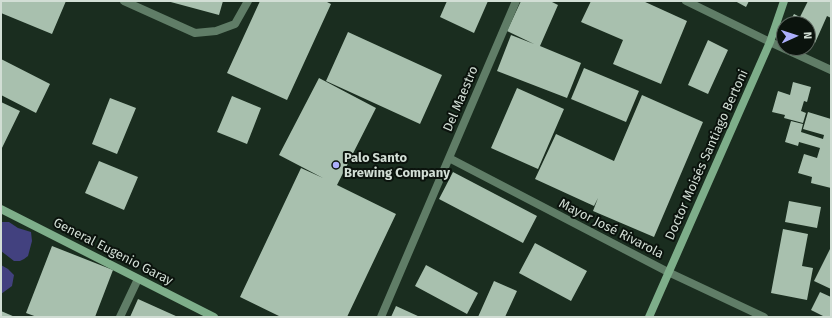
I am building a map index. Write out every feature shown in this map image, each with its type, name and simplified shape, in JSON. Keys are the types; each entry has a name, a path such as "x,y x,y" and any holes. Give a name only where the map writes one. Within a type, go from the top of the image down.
{"street":[{"path":"124,1 195,33 216,31 235,24 248,1"},
{"name":"Del Maestro","path":"381,317 516,1"},
{"path":"686,1 831,70"},
{"name":"Doctor Moisés Santiago Bertoni","path":"649,317 770,42 784,1"},
{"name":"Mayor José Rivarola","path":"449,158 668,272 764,317"},
{"name":"General Eugenio Garay","path":"1,209 214,317"},
{"path":"120,317 138,279"}],"shaded area":[{"path":"1,222 9,222 18,228 31,232 32,241 28,256 24,259 14,261 1,251"},
{"path":"1,265 14,275 12,286 1,294"}],"building":[{"path":"1,1 66,1 52,34 1,13"},
{"path":"167,1 223,1 219,15"},
{"path":"260,1 325,1 331,4 287,100 227,73"},
{"path":"447,1 488,1 474,33 440,17"},
{"path":"521,1 550,1 558,5 540,46 581,63 567,98 497,71 511,35 534,44 507,31"},
{"path":"591,1 643,1 687,21 661,84 613,64 623,40 581,22"},
{"path":"735,1 749,1 746,7"},
{"path":"808,1 831,1 831,18 827,16 816,41 816,16 800,16"},
{"path":"348,32 442,75 420,124 326,81"},
{"path":"708,40 728,50 708,94 688,85"},
{"path":"1,59 50,84 36,113 1,95"},
{"path":"584,68 639,91 626,122 571,99"},
{"path":"319,78 376,108 337,185 396,214 347,317 281,317 240,297 301,168 323,178 279,155"},
{"path":"793,82 811,87 807,102 804,101 801,111 806,113 803,123 784,118 785,115 772,112 778,91 790,95"},
{"path":"517,88 564,109 538,169 491,148"},
{"path":"642,95 703,122 654,237 593,211 598,198 594,206 535,179 556,134 614,161"},
{"path":"232,96 261,108 247,144 217,132"},
{"path":"110,98 136,108 117,154 92,144"},
{"path":"1,102 20,111 1,150"},
{"path":"808,112 831,119 831,188 811,183 812,177 798,173 804,154 817,158 820,148 799,142 798,146 785,142 791,121 803,124 801,132 823,139 824,135 803,129"},
{"path":"99,161 138,177 124,210 85,193"},
{"path":"453,172 537,216 523,243 439,199"},
{"path":"789,201 821,207 817,228 785,222"},
{"path":"783,229 808,234 802,266 813,268 807,300 771,293"},
{"path":"535,243 587,271 571,301 519,273"},
{"path":"52,246 113,270 95,317 37,317 26,313"},
{"path":"831,247 831,289 814,281"},
{"path":"426,265 478,293 467,314 415,286"},
{"path":"494,281 517,291 505,317 478,317"},
{"path":"820,292 831,297 831,317 825,317 811,310"},
{"path":"138,299 178,317 130,317"},
{"path":"396,306 420,317 391,317"},
{"path":"1,311 15,317 1,317"}],"place":[{"name":"Palo Santo Brewing Company","path":"336,165"}]}
